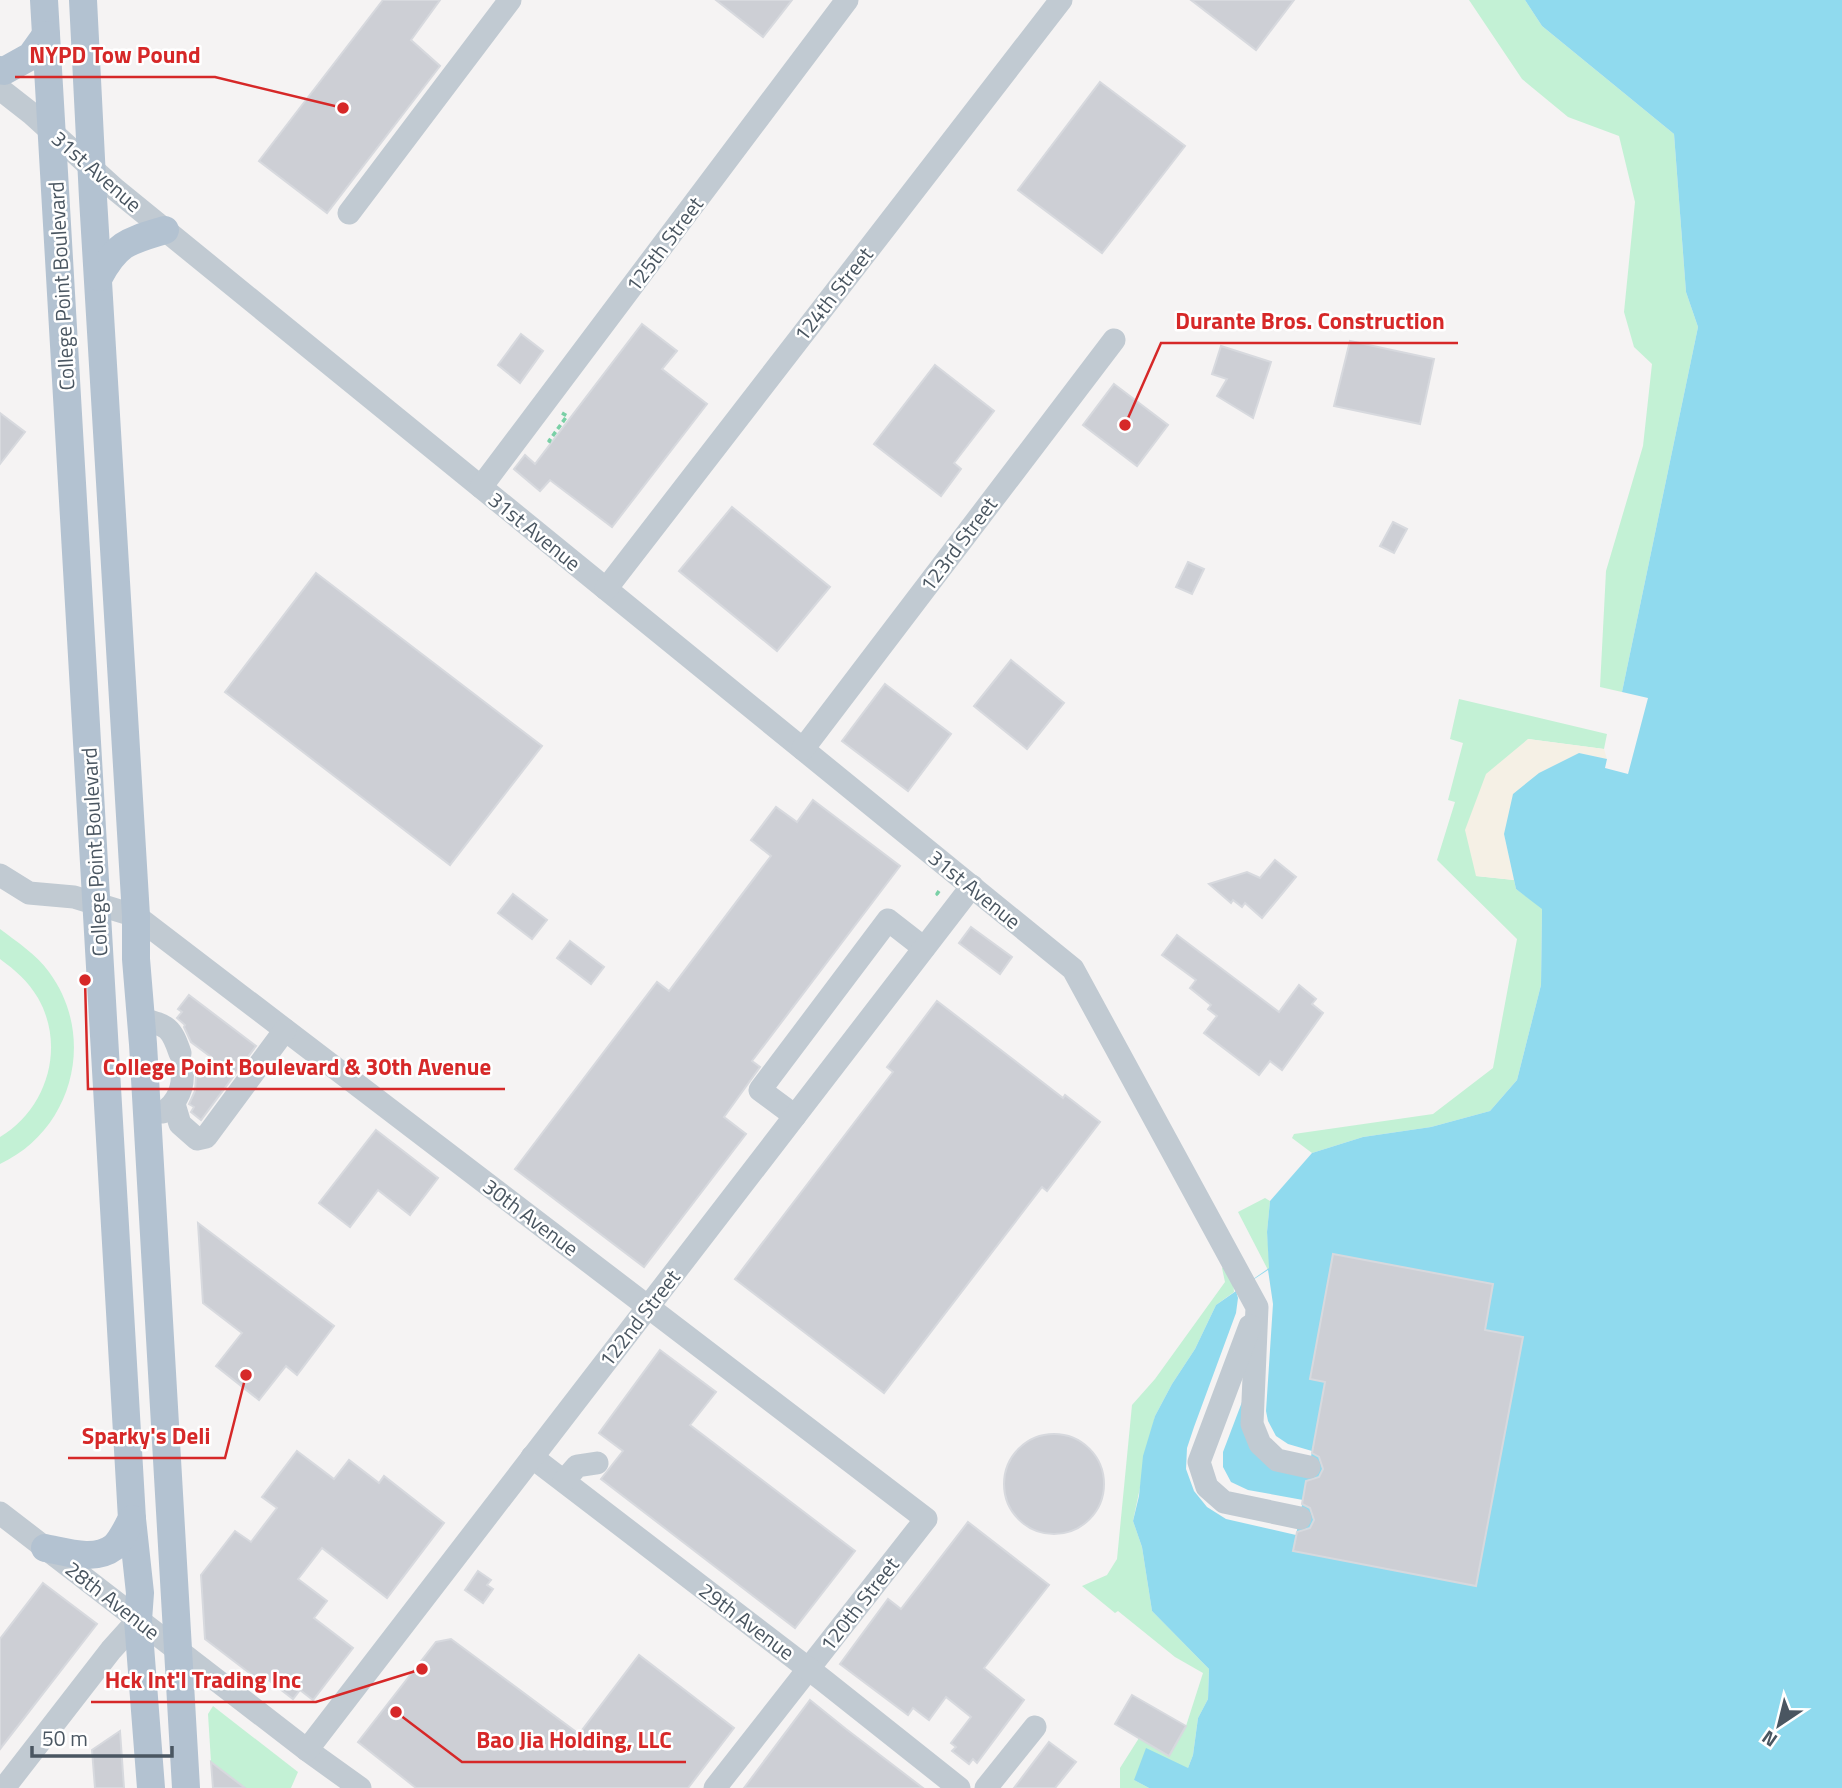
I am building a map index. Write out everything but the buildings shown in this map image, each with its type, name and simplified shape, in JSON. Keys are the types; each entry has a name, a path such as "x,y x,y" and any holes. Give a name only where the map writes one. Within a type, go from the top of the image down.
{"main road":[{"name":"College Point Boulevard","path":"44,0 132,1519 139,1593 138,1620 151,1788"},
{"name":"College Point Boulevard","path":"83,0 136,916 136,959 148,1119 186,1788"},
{"path":"0,70 5,71 31,56 46,35"},
{"path":"99,276 110,256 127,242 165,230"},
{"path":"45,1548 88,1556 108,1550 116,1546 132,1519"}],"street":[{"path":"349,212 510,0"},
{"name":"125th Street","path":"481,487 847,0"},
{"name":"124th Street","path":"606,589 1061,0"},
{"name":"31st Avenue","path":"0,89 165,230 1073,969 1257,1307"},
{"name":"123rd Street","path":"803,749 1114,340"},
{"path":"0,875 29,893 74,897 136,916"},
{"name":"122nd Street","path":"307,1751 972,886"},
{"name":"30th Avenue","path":"136,916 926,1519"},
{"path":"795,1116 760,1090 888,920 924,948"},
{"path":"142,1020 165,1025 173,1033 183,1080 174,1104 168,1110 148,1119"},
{"path":"174,1104 180,1124 197,1139 206,1137 285,1030"},
{"path":"1257,1307 1252,1424 1260,1444 1277,1460 1309,1467"},
{"path":"1257,1307 1199,1462 1207,1487 1224,1502 1300,1518"},
{"name":"29th Avenue","path":"532,1457 959,1788"},
{"path":"564,1482 577,1466 597,1463"},
{"name":"28th Avenue","path":"0,1513 307,1751 360,1788"},
{"name":"120th Street","path":"715,1788 926,1519"},
{"path":"4,1788 111,1650 138,1620"},
{"path":"986,1788 1035,1727"}],"green space":[{"path":"1469,0 1525,0 1542,26 1674,134 1686,292 1698,327 1622,692 1600,687 1606,571 1643,446 1652,364 1634,347 1624,312 1635,202 1619,136 1568,117 1522,79"},
{"path":"1459,699 1607,734 1604,749 1528,739 1476,876 1514,880 1516,889 1542,908 1541,985 1517,1080 1490,1111 1431,1127 1363,1137 1312,1153 1292,1138 1294,1134 1433,1114 1493,1068 1517,939 1437,860 1455,802 1448,800 1463,743 1450,739"},
{"path":"0,929 32,954 49,972 64,998 72,1025 74,1052 70,1080 60,1105 45,1129 25,1149 0,1164 0,1137 30,1110 40,1094 51,1056 46,1017 38,998 21,976 0,959"},
{"path":"1265,1198 1270,1201 1267,1232 1268,1270 1238,1212"},
{"path":"1225,1266 1233,1281 1234,1292 1216,1305 1195,1349 1155,1416 1133,1521 1142,1547 1152,1611 1209,1669 1208,1699 1198,1718 1193,1755 1188,1768 1134,1780 1149,1788 1120,1788 1120,1768 1139,1738 1169,1755 1186,1726 1203,1673 1175,1657 1082,1586 1107,1575 1117,1559 1132,1405 1155,1379 1225,1282 1222,1268"},
{"path":"213,1706 298,1772 291,1788 245,1788 211,1762 208,1714"}],"sand":[{"path":"1528,739 1604,749 1607,759 1579,753 1504,834 1514,880 1476,876 1465,830 1486,774"}],"water":[{"path":"1525,0 1842,0 1842,1788 1149,1788 1134,1780 1146,1748 1188,1768 1193,1755 1198,1718 1208,1699 1209,1669 1152,1611 1142,1547 1133,1521 1139,1496 1143,1456 1155,1416 1195,1349 1216,1305 1269,1268 1267,1232 1270,1201 1312,1153 1363,1137 1431,1127 1490,1111 1517,1080 1541,985 1542,909 1516,889 1504,834 1513,794 1539,773 1579,753 1607,759 1605,768 1628,774 1648,698 1622,692 1698,327 1686,292 1674,134 1542,26"}],"pier":[{"path":"1268,1270 1273,1304 1266,1411 1276,1436 1288,1444 1312,1451 1308,1474 1280,1467 1242,1402 1223,1452 1223,1467 1231,1482 1248,1490 1303,1500 1296,1535 1226,1519 1207,1507 1194,1491 1186,1469 1187,1448 1236,1313 1236,1291"}],"place":[{"name":"NYPD Tow Pound","path":"343,108"},
{"name":"Durante Bros. Construction","path":"1125,425"},
{"name":"College Point Boulevard & 30th Avenue","path":"85,980"},
{"name":"Sparky's Deli","path":"246,1375"},
{"name":"Hck Int'l Trading Inc","path":"422,1669"},
{"name":"Bao Jia Holding, LLC","path":"396,1712"}]}
